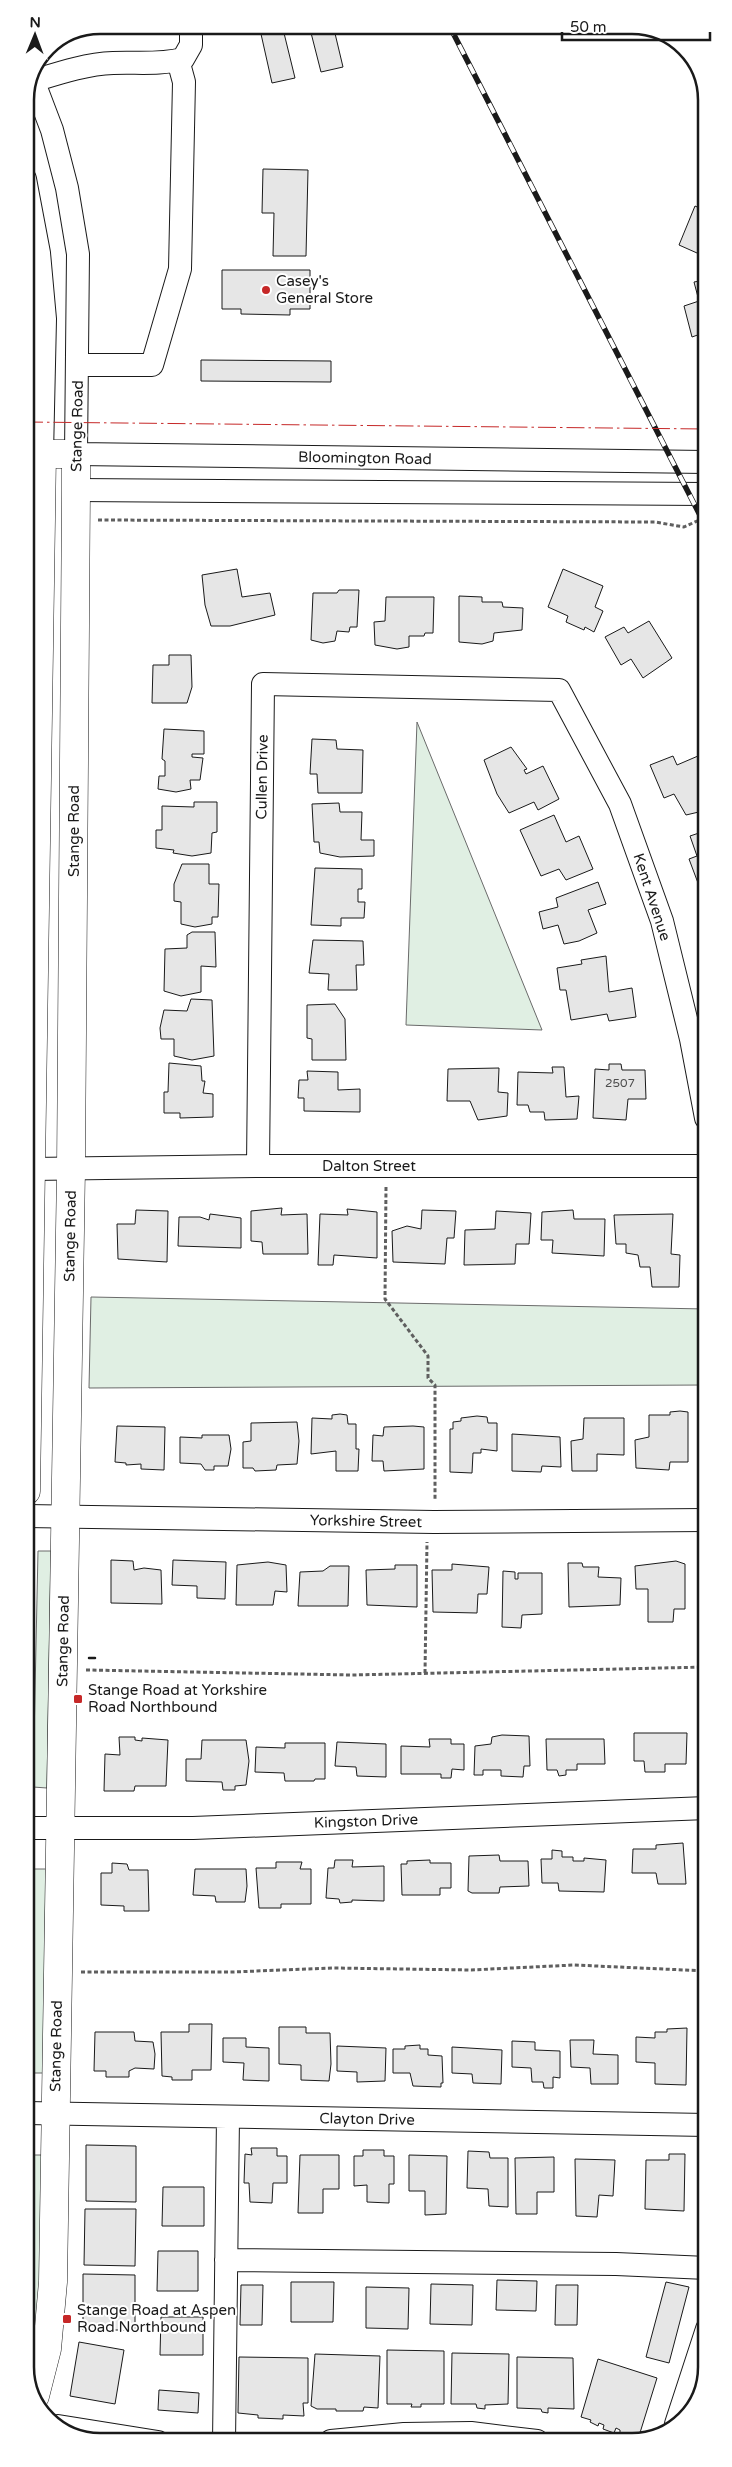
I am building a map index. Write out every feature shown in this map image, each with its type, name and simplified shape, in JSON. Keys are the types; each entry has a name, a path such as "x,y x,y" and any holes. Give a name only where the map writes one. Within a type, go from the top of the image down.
{"main road":[{"name":"Bloomington Road","path":"34,454 76,454"},
{"name":"Stange Road","path":"37,2388 46,2356 53,2282 71,1170 76,454"},
{"path":"34,490 76,490"}],"street":[{"path":"38,79 70,70 112,63 167,64 183,59 191,45 191,34"},
{"path":"78,365 152,365 180,268 184,82 178,60"},
{"name":"Stange Road","path":"35,86 52,130 67,188 78,254 76,454"},
{"path":"34,226 39,253 45,319 34,454"},
{"name":"Bloomington Road","path":"76,454 698,462"},
{"path":"76,490 698,494"},
{"name":"Cullen Drive","path":"258,1166 263,684 559,690"},
{"name":"Kent Avenue","path":"559,690 620,804 662,921 691,1039 698,1076"},
{"name":"Dalton Street","path":"34,1169 258,1166 698,1166"},
{"name":"Yorkshire Street","path":"34,1516 431,1522 698,1520"},
{"name":"Kingston Drive","path":"34,1828 193,1828 698,1808"},
{"name":"Clayton Drive","path":"34,2113 698,2125"},
{"path":"224,2433 228,2116"},
{"path":"226,2260 616,2264 698,2268"},
{"path":"679,2414 698,2356"},
{"path":"79,2429 102,2433"}],"path":[{"path":"76,520 655,522 684,527 698,521"},
{"path":"386,1166 385,1299 428,1356 428,1378 435,1385 425,1674"},
{"path":"86,1670 312,1675 698,1667"},
{"path":"81,1972 232,1972 333,1968 428,1970 574,1965 698,1971"}],"green space":[{"path":"417,722 542,1030 406,1025"},
{"path":"91,1297 698,1309 698,1385 89,1388"},
{"path":"38,1551 51,1551 47,1788 34,1787"},
{"path":"34,1869 46,1869 43,2073 34,2073"},
{"path":"34,2155 42,2155 42,2239 34,2342"}],"building":[{"path":"261,34 284,34 295,78 272,83"},
{"path":"311,34 335,34 343,67 321,72"},
{"path":"263,169 308,170 306,256 273,256 274,213 262,213"},
{"path":"695,206 698,207 698,253 679,245"},
{"name":"Casey's General Store","path":"222,270 310,270 310,309 290,309 290,315 241,314 241,309 222,309"},
{"path":"698,281 698,297 694,282"},
{"path":"698,301 698,335 692,337 684,306"},
{"path":"201,360 331,361 331,382 201,381"},
{"path":"237,569 242,597 270,593 275,615 230,626 211,626 205,605 202,575"},
{"path":"563,569 603,586 595,607 603,611 594,632 585,627 584,630 566,622 568,616 548,607"},
{"path":"339,590 359,590 357,627 350,627 349,632 337,631 335,641 323,643 311,640 313,593 337,593"},
{"path":"459,596 482,597 482,602 502,602 503,607 523,608 522,630 494,633 493,641 482,644 459,642"},
{"path":"386,597 434,597 433,633 425,633 424,636 409,636 409,647 397,649 375,645 374,622 385,621"},
{"path":"649,621 672,658 643,678 631,659 621,665 605,637 624,627 628,633"},
{"path":"169,655 191,655 192,687 187,703 152,703 153,665 169,665"},
{"path":"164,729 204,731 204,754 192,754 192,757 203,758 200,780 190,780 191,789 176,792 158,789 159,776 165,776 165,761 162,759"},
{"path":"312,739 336,740 337,749 363,750 362,793 318,793 317,774 310,774"},
{"path":"511,747 527,769 524,770 526,774 543,766 559,799 538,810 534,802 509,813 497,794 484,760"},
{"path":"673,756 677,765 698,756 698,812 686,815 674,794 664,798 650,765"},
{"path":"194,802 217,802 217,832 212,833 211,853 192,856 173,853 174,850 156,848 156,830 162,830 162,806 194,807"},
{"path":"339,803 340,812 362,812 361,840 374,840 374,856 340,857 320,853 319,842 314,842 312,804"},
{"path":"554,815 566,842 579,836 593,869 566,880 559,869 541,876 520,830"},
{"path":"698,833 698,883 689,859 697,856 690,836"},
{"path":"182,864 209,864 209,884 219,884 218,917 212,917 212,924 195,927 181,924 181,902 174,901 174,884"},
{"path":"315,868 362,869 362,889 358,889 358,902 365,902 364,918 341,918 341,926 311,925"},
{"path":"598,882 606,904 588,910 597,933 579,941 564,944 558,925 543,929 539,912 558,907 556,898"},
{"path":"192,932 215,932 216,967 201,966 201,992 181,996 164,991 165,949 187,948 187,935"},
{"path":"313,940 363,941 364,965 356,965 357,990 328,990 329,974 309,973"},
{"path":"606,956 609,992 632,988 636,1017 609,1021 607,1014 571,1020 566,990 560,990 557,968 582,964 581,960"},
{"path":"191,999 212,1000 214,1056 192,1060 174,1056 174,1039 161,1039 160,1028 164,1010 187,1011"},
{"path":"335,1004 345,1019 346,1060 312,1060 312,1039 307,1038 307,1005"},
{"path":"169,1063 201,1066 202,1081 205,1081 203,1093 213,1094 213,1117 180,1118 180,1113 164,1113 164,1092 168,1092"},
{"path":"609,1064 621,1064 622,1070 645,1070 646,1099 628,1099 626,1120 593,1118 595,1069 609,1070"},
{"path":"552,1067 564,1067 566,1097 579,1096 577,1119 545,1120 544,1112 530,1112 528,1105 517,1105 518,1072 553,1073"},
{"path":"499,1068 498,1092 508,1093 507,1116 478,1120 470,1101 447,1101 448,1069"},
{"path":"307,1071 338,1072 338,1090 360,1089 360,1112 304,1111 304,1098 298,1098 299,1080 308,1080"},
{"path":"282,1208 281,1215 307,1214 308,1254 263,1254 262,1242 251,1241 251,1211"},
{"path":"347,1209 377,1212 377,1258 334,1255 333,1265 318,1265 320,1214 348,1215"},
{"path":"136,1210 168,1211 167,1262 118,1259 117,1224 135,1224"},
{"path":"422,1210 456,1211 454,1238 447,1238 445,1264 393,1262 392,1231 407,1226 421,1229"},
{"path":"573,1210 574,1219 605,1219 604,1256 552,1253 553,1240 541,1240 542,1212"},
{"path":"496,1211 531,1213 529,1244 516,1244 515,1264 464,1265 465,1230 495,1229"},
{"path":"210,1214 241,1218 241,1248 178,1246 179,1217 200,1217 209,1220"},
{"path":"673,1214 671,1254 680,1255 679,1287 652,1287 650,1267 640,1267 638,1255 626,1253 626,1244 616,1244 614,1215"},
{"path":"670,1412 688,1412 688,1462 670,1462 669,1470 636,1468 635,1440 649,1437 649,1415 670,1415"},
{"path":"332,1415 347,1415 348,1424 356,1424 356,1449 359,1449 358,1471 336,1471 336,1451 311,1454 312,1418 332,1419"},
{"path":"487,1417 488,1423 497,1423 497,1451 481,1449 481,1453 473,1453 472,1473 450,1472 450,1429 453,1429 453,1422 461,1421 461,1418"},
{"path":"584,1418 624,1418 624,1455 597,1454 597,1471 572,1471 571,1441 583,1439"},
{"path":"297,1422 299,1441 297,1464 277,1465 276,1470 255,1471 253,1468 243,1468 243,1442 251,1441 251,1423"},
{"path":"117,1426 165,1427 164,1470 141,1469 141,1464 126,1465 126,1463 115,1462"},
{"path":"384,1427 424,1427 424,1469 384,1471 383,1461 372,1461 373,1435 383,1436"},
{"path":"512,1434 560,1437 561,1467 542,1466 541,1472 512,1471"},
{"path":"202,1435 229,1435 231,1449 228,1466 214,1466 214,1470 205,1470 201,1464 180,1463 180,1437 202,1438"},
{"path":"111,1560 133,1561 134,1570 144,1568 161,1570 162,1604 111,1603"},
{"path":"173,1560 226,1562 225,1599 197,1598 197,1586 172,1585"},
{"path":"676,1561 685,1564 685,1609 674,1609 673,1622 648,1622 648,1589 636,1589 635,1566"},
{"path":"268,1562 286,1565 287,1592 275,1591 273,1605 236,1605 237,1565"},
{"path":"568,1563 582,1563 583,1567 599,1567 598,1577 621,1578 620,1605 569,1607"},
{"path":"452,1564 489,1567 487,1594 478,1594 477,1613 433,1612 432,1570 452,1570"},
{"path":"395,1565 417,1565 417,1607 367,1605 366,1570 395,1569"},
{"path":"330,1566 349,1566 348,1606 298,1606 300,1572 323,1571"},
{"path":"503,1571 515,1572 515,1579 518,1579 518,1573 542,1573 542,1614 522,1615 521,1628 502,1627"},
{"path":"634,1733 687,1733 686,1764 665,1764 665,1772 645,1772 644,1761 634,1761"},
{"path":"502,1735 529,1736 530,1766 524,1766 523,1777 501,1776 501,1770 483,1770 483,1775 474,1775 475,1746 491,1744 492,1737"},
{"path":"119,1737 135,1737 135,1740 142,1741 142,1738 168,1740 166,1786 135,1786 134,1791 104,1791 105,1754 120,1755"},
{"path":"429,1739 451,1739 451,1744 464,1744 464,1770 452,1769 451,1778 441,1778 441,1774 401,1774 401,1746 430,1747"},
{"path":"546,1739 604,1739 605,1764 577,1764 577,1770 566,1770 566,1775 559,1776 557,1770 547,1770"},
{"path":"202,1740 246,1740 249,1761 246,1785 235,1786 235,1790 223,1790 222,1782 186,1781 186,1759 201,1759"},
{"path":"337,1742 386,1744 386,1777 357,1776 356,1767 335,1766"},
{"path":"285,1743 325,1743 325,1779 285,1781 284,1773 255,1772 256,1747 285,1748"},
{"path":"683,1843 686,1884 658,1884 656,1873 632,1873 633,1849 656,1849 656,1845"},
{"path":"552,1850 562,1851 562,1857 573,1857 573,1861 584,1861 584,1858 606,1860 604,1892 559,1891 558,1883 542,1883 541,1859 552,1859"},
{"path":"499,1855 500,1861 528,1861 529,1886 500,1887 499,1893 472,1893 468,1891 469,1856"},
{"path":"335,1860 353,1860 352,1867 384,1866 384,1901 352,1900 352,1902 340,1903 339,1899 326,1898 328,1868 334,1868"},
{"path":"430,1860 430,1863 451,1863 451,1888 440,1888 440,1895 402,1895 401,1864 407,1864 407,1861"},
{"path":"276,1862 302,1862 300,1869 311,1869 311,1904 281,1904 281,1908 259,1908 256,1868 276,1868"},
{"path":"112,1863 127,1864 129,1870 148,1870 149,1911 124,1911 124,1906 101,1905 101,1873 112,1873"},
{"path":"195,1869 246,1869 247,1886 245,1902 216,1902 215,1896 193,1895"},
{"path":"189,2024 212,2024 211,2070 192,2070 192,2080 172,2080 172,2077 162,2076 161,2032 189,2032"},
{"path":"279,2027 306,2027 306,2033 330,2033 331,2064 329,2081 301,2080 301,2065 279,2064"},
{"path":"687,2028 686,2085 655,2084 655,2063 636,2062 636,2037 655,2038 655,2032"},
{"path":"95,2032 134,2032 135,2041 153,2042 155,2054 154,2069 135,2068 129,2071 129,2077 106,2077 106,2071 94,2071"},
{"path":"223,2038 246,2038 246,2047 269,2048 269,2081 243,2080 244,2063 223,2062"},
{"path":"570,2040 594,2040 593,2054 618,2055 618,2084 591,2084 590,2068 571,2067"},
{"path":"512,2041 535,2042 535,2050 560,2051 560,2078 553,2077 553,2088 544,2088 543,2082 532,2082 531,2068 512,2067"},
{"path":"420,2045 420,2049 428,2049 428,2055 442,2056 443,2083 441,2083 441,2087 413,2086 410,2073 393,2073 393,2049 405,2049 405,2046"},
{"path":"337,2046 386,2048 385,2081 357,2082 357,2072 337,2071"},
{"path":"452,2047 502,2050 501,2084 473,2083 472,2074 452,2073"},
{"path":"86,2145 136,2146 136,2202 86,2201"},
{"path":"251,2148 277,2148 277,2156 287,2156 287,2183 273,2183 272,2203 250,2202 249,2183 244,2183 245,2154 252,2155"},
{"path":"363,2150 384,2150 384,2156 394,2156 394,2184 389,2184 389,2203 367,2202 367,2185 354,2186 354,2156 363,2156"},
{"path":"468,2151 489,2152 490,2158 508,2158 508,2207 489,2206 488,2189 467,2188"},
{"path":"669,2154 685,2154 684,2211 645,2209 646,2160 669,2160"},
{"path":"300,2155 339,2155 339,2189 323,2189 323,2213 298,2213"},
{"path":"409,2155 447,2156 446,2214 425,2215 425,2191 409,2191"},
{"path":"554,2157 554,2192 537,2192 537,2214 516,2214 515,2158"},
{"path":"575,2159 615,2160 613,2196 599,2195 597,2217 576,2216"},
{"path":"163,2187 204,2187 204,2226 162,2226"},
{"path":"85,2209 136,2209 135,2266 84,2265"},
{"path":"158,2251 198,2251 198,2291 157,2291"},
{"path":"83,2274 135,2275 135,2330 83,2330"},
{"path":"497,2280 537,2281 536,2311 496,2310"},
{"path":"291,2282 334,2282 333,2322 291,2322"},
{"path":"666,2282 689,2287 669,2363 646,2357"},
{"path":"431,2284 473,2285 472,2325 430,2324"},
{"path":"241,2285 263,2285 262,2325 240,2325"},
{"path":"556,2285 578,2285 577,2325 555,2325"},
{"path":"366,2287 409,2288 408,2329 366,2328"},
{"path":"161,2317 203,2317 203,2355 160,2355"},
{"path":"79,2342 124,2350 115,2404 70,2396"},
{"path":"387,2350 444,2351 444,2404 421,2404 421,2407 411,2407 412,2404 387,2404"},
{"path":"452,2353 509,2354 508,2404 485,2405 485,2409 477,2408 476,2404 451,2404"},
{"path":"315,2354 380,2356 378,2408 364,2407 363,2411 336,2411 336,2409 317,2409 311,2406"},
{"path":"239,2357 308,2358 308,2403 303,2403 304,2416 283,2415 283,2419 258,2418 258,2415 238,2413"},
{"path":"517,2357 573,2358 574,2409 548,2408 548,2413 542,2412 541,2409 517,2408"},
{"path":"598,2359 657,2378 640,2432 620,2433 620,2430 616,2428 614,2433 603,2429 604,2425 599,2423 598,2426 590,2422 591,2420 581,2417"},
{"path":"159,2390 199,2393 198,2413 158,2410"}],"railway":[{"path":"454,34 698,511"}],"wall":[{"path":"89,1658 95,1658"}],"power":[{"path":"34,422 698,429"}],"place":[{"name":"Casey's General Store","path":"266,290"},
{"name":"Stange Road at Yorkshire Road Northbound","path":"78,1699"},
{"name":"Stange Road at Aspen Road Northbound","path":"67,2319"}]}
